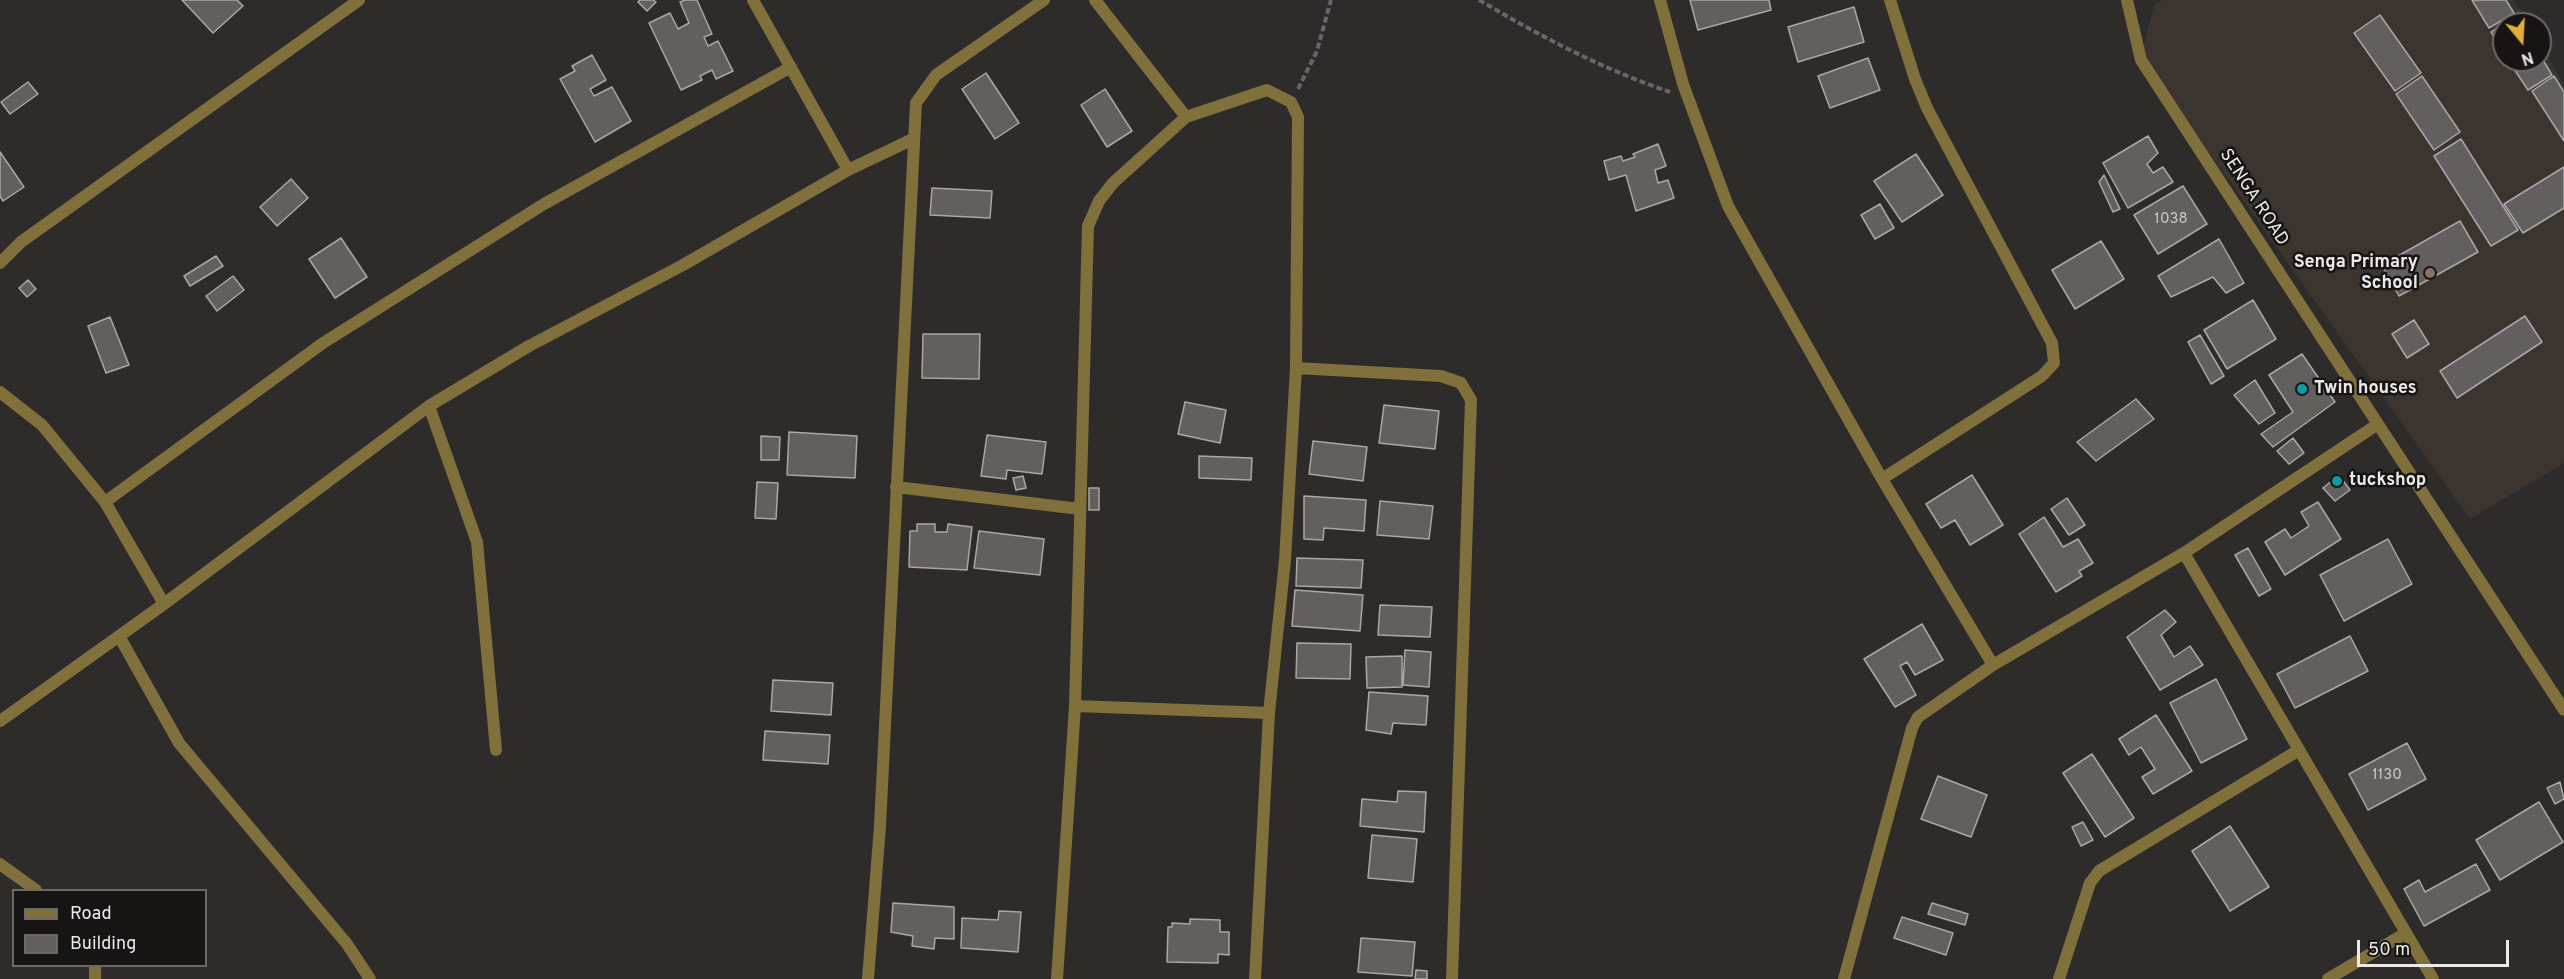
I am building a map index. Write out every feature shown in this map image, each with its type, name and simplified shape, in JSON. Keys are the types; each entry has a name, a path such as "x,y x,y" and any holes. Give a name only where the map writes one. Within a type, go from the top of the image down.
{"street":[{"path":"0,263 21,242 359,0"},
{"path":"753,0 848,170"},
{"path":"868,979 880,826 916,103 936,75 1044,0"},
{"path":"1095,0 1186,117"},
{"path":"1660,0 1688,98 1728,206 1882,479 1993,665"},
{"path":"1882,479 2042,376 2054,363 2052,343 1927,108 1915,79 1890,0"},
{"name":"SENGA ROAD","path":"2127,0 2141,60 2564,710"},
{"path":"105,502 323,343 544,204 791,67"},
{"path":"1057,979 1075,706 1088,226 1099,201 1113,183 1186,117 1267,90 1291,102 1298,117 1296,368 1284,560 1269,713 1255,979"},
{"path":"0,721 164,604 429,406 529,346 683,265 848,170 913,139"},
{"path":"1296,368 1441,376 1461,384 1471,400 1452,979"},
{"path":"0,392 42,425 105,502 164,604"},
{"path":"429,406 477,542 496,750"},
{"path":"1844,979 1911,728 1918,717 1993,665 2184,553 2378,424"},
{"path":"897,487 1080,508"},
{"path":"2184,553 2433,979"},
{"path":"119,636 179,743 347,944 370,979"},
{"path":"1075,706 1269,713"},
{"path":"2060,979 2090,883 2099,871 2299,750"},
{"path":"0,864 33,889"},
{"path":"2328,979 2406,933"}],"path":[{"path":"1291,102 1317,51 1331,0"},
{"path":"1479,0 1539,36 1636,81 1688,98"}],"shaded area":[{"name":"Senga Primary School","path":"2162,0 2513,0 2520,12 2492,12 2492,72 2552,72 2552,64 2564,84 2564,463 2470,519 2141,57 2154,5"}],"building":[{"path":"182,0 237,0 243,6 213,33"},
{"path":"640,0 656,2 647,11 638,2"},
{"path":"697,0 712,34 704,37 708,46 718,41 733,71 716,79 712,70 700,76 702,80 681,90 649,23 670,13 678,29 689,23 680,2"},
{"path":"1690,0 1769,0 1771,10 1698,30"},
{"path":"2472,0 2506,0 2513,12 2492,12 2492,26 2489,28"},
{"path":"1854,7 1864,42 1798,62 1788,27"},
{"path":"2380,15 2421,73 2395,91 2354,33"},
{"path":"592,55 606,80 590,89 594,96 612,87 631,121 595,142 560,79 575,71 572,66"},
{"path":"1868,58 1880,90 1830,108 1818,76"},
{"path":"2516,72 2550,72 2552,75 2528,90"},
{"path":"986,73 1019,123 995,139 962,89"},
{"path":"2422,76 2460,132 2434,150 2396,94"},
{"path":"2554,76 2564,92 2564,141 2532,91"},
{"path":"28,82 38,94 10,114 1,102"},
{"path":"1105,89 1132,131 1107,147 1081,105"},
{"path":"2148,136 2158,153 2147,164 2153,173 2163,167 2173,182 2128,208 2103,163"},
{"path":"2461,139 2518,230 2491,246 2434,156"},
{"path":"1658,144 1666,166 1655,170 1658,183 1668,180 1674,198 1636,211 1626,175 1609,180 1604,161 1621,156 1623,161 1635,157 1633,154"},
{"path":"0,152 24,187 3,201 0,196"},
{"path":"1916,154 1943,195 1902,222 1874,181"},
{"path":"2564,167 2564,208 2523,233 2504,204"},
{"path":"2104,175 2120,209 2113,212 2099,182"},
{"path":"291,179 308,198 277,226 260,207"},
{"path":"2183,186 2207,224 2158,254 2134,215"},
{"path":"932,188 992,191 990,218 930,215"},
{"path":"1880,204 1894,228 1875,239 1861,215"},
{"path":"2460,221 2478,252 2399,296 2382,265"},
{"path":"341,238 367,277 335,298 309,259"},
{"path":"2219,239 2244,283 2226,293 2213,277 2171,297 2158,276"},
{"path":"2101,241 2124,279 2075,309 2052,270"},
{"path":"216,256 223,266 190,286 184,276"},
{"path":"233,276 244,290 217,311 206,296"},
{"path":"28,280 36,289 27,297 19,288"},
{"path":"2253,300 2276,339 2227,369 2204,330"},
{"path":"2525,316 2542,342 2457,398 2440,371"},
{"path":"110,317 129,365 106,373 88,326"},
{"path":"2414,320 2429,344 2407,358 2392,334"},
{"path":"923,334 980,334 979,379 922,378"},
{"path":"2200,335 2224,376 2211,384 2188,342"},
{"name":"Twin houses","path":"2302,354 2335,402 2273,447 2261,434 2293,412 2269,375"},
{"path":"2255,380 2275,413 2259,424 2234,395"},
{"path":"2136,399 2154,419 2096,461 2077,442"},
{"path":"1185,402 1226,410 1220,443 1178,434"},
{"path":"1384,405 1439,411 1435,449 1379,443"},
{"path":"789,432 857,436 855,478 787,475"},
{"path":"987,435 1046,442 1042,474 1007,470 1006,479 981,476"},
{"path":"761,436 780,437 779,460 761,460"},
{"path":"2293,438 2304,453 2289,464 2277,451"},
{"path":"1313,441 1367,447 1363,481 1309,474"},
{"path":"1199,456 1252,458 1251,480 1199,478"},
{"path":"1972,475 2003,525 1970,545 1955,520 1941,528 1926,504"},
{"name":"tuckshop","path":"2339,475 2350,490 2335,501 2323,488"},
{"path":"1023,476 1026,488 1016,490 1013,478"},
{"path":"757,482 778,483 776,519 755,518"},
{"path":"1089,488 1099,488 1099,510 1089,510"},
{"path":"1304,496 1366,500 1364,531 1324,528 1323,540 1304,539"},
{"path":"2067,498 2085,525 2069,535 2051,509"},
{"path":"1380,501 1433,506 1429,539 1377,535"},
{"path":"2318,502 2341,539 2285,575 2265,542 2285,529 2291,538 2309,526 2301,512"},
{"path":"2044,517 2063,547 2078,539 2093,563 2079,571 2082,576 2056,592 2019,534"},
{"path":"917,524 935,524 935,532 947,532 948,524 972,527 967,570 909,567 910,531 917,531"},
{"path":"979,531 1044,539 1040,575 974,568"},
{"path":"2388,539 2412,584 2344,621 2320,575"},
{"path":"2248,548 2271,589 2259,596 2235,555"},
{"path":"1297,558 1363,560 1361,588 1296,586"},
{"path":"1295,590 1363,595 1360,631 1292,626"},
{"path":"1380,605 1432,607 1430,637 1378,635"},
{"path":"2165,610 2176,622 2161,635 2174,657 2190,646 2203,665 2160,690 2127,637"},
{"path":"1922,624 1943,660 1915,675 1907,662 1900,666 1916,695 1895,707 1864,659"},
{"path":"2350,636 2368,671 2295,708 2277,674"},
{"path":"1297,643 1351,644 1350,679 1296,678"},
{"path":"1405,650 1431,652 1429,687 1403,685"},
{"path":"1402,656 1402,687 1367,688 1366,657"},
{"path":"2216,679 2247,739 2201,763 2170,703"},
{"path":"773,680 833,683 831,715 771,711"},
{"path":"1369,692 1428,696 1426,725 1393,723 1391,734 1366,730"},
{"path":"2156,715 2192,771 2153,794 2142,777 2155,769 2141,747 2129,755 2119,739"},
{"path":"765,731 830,735 828,764 763,760"},
{"path":"2407,743 2426,779 2368,810 2349,774"},
{"path":"2092,754 2134,818 2105,837 2063,773"},
{"path":"1938,776 1987,795 1971,837 1921,819"},
{"path":"2560,782 2564,799 2555,804 2547,788"},
{"path":"1398,791 1426,792 1424,832 1360,826 1362,799 1397,802"},
{"path":"2539,802 2563,842 2500,880 2476,840"},
{"path":"2083,822 2093,840 2081,846 2072,827"},
{"path":"2230,826 2269,887 2230,911 2192,851"},
{"path":"1372,835 1417,839 1413,882 1368,878"},
{"path":"2476,864 2490,890 2424,926 2404,889 2419,880 2425,892"},
{"path":"893,903 954,907 954,939 935,938 934,949 912,946 913,936 891,932"},
{"path":"1932,903 1968,914 1965,925 1928,914"},
{"path":"999,911 1021,912 1018,952 961,948 962,918 998,920"},
{"path":"1902,917 1953,933 1946,955 1894,938"},
{"path":"1190,919 1220,920 1220,932 1229,932 1229,955 1218,954 1218,963 1167,962 1168,927 1172,927 1172,923 1190,924"},
{"path":"1361,938 1415,942 1412,976 1358,972"},
{"path":"1416,970 1427,971 1427,979 1415,979"}],"place":[{"name":"Senga Primary School","path":"2430,273"},
{"name":"Twin houses","path":"2302,389"},
{"name":"tuckshop","path":"2337,481"}]}
